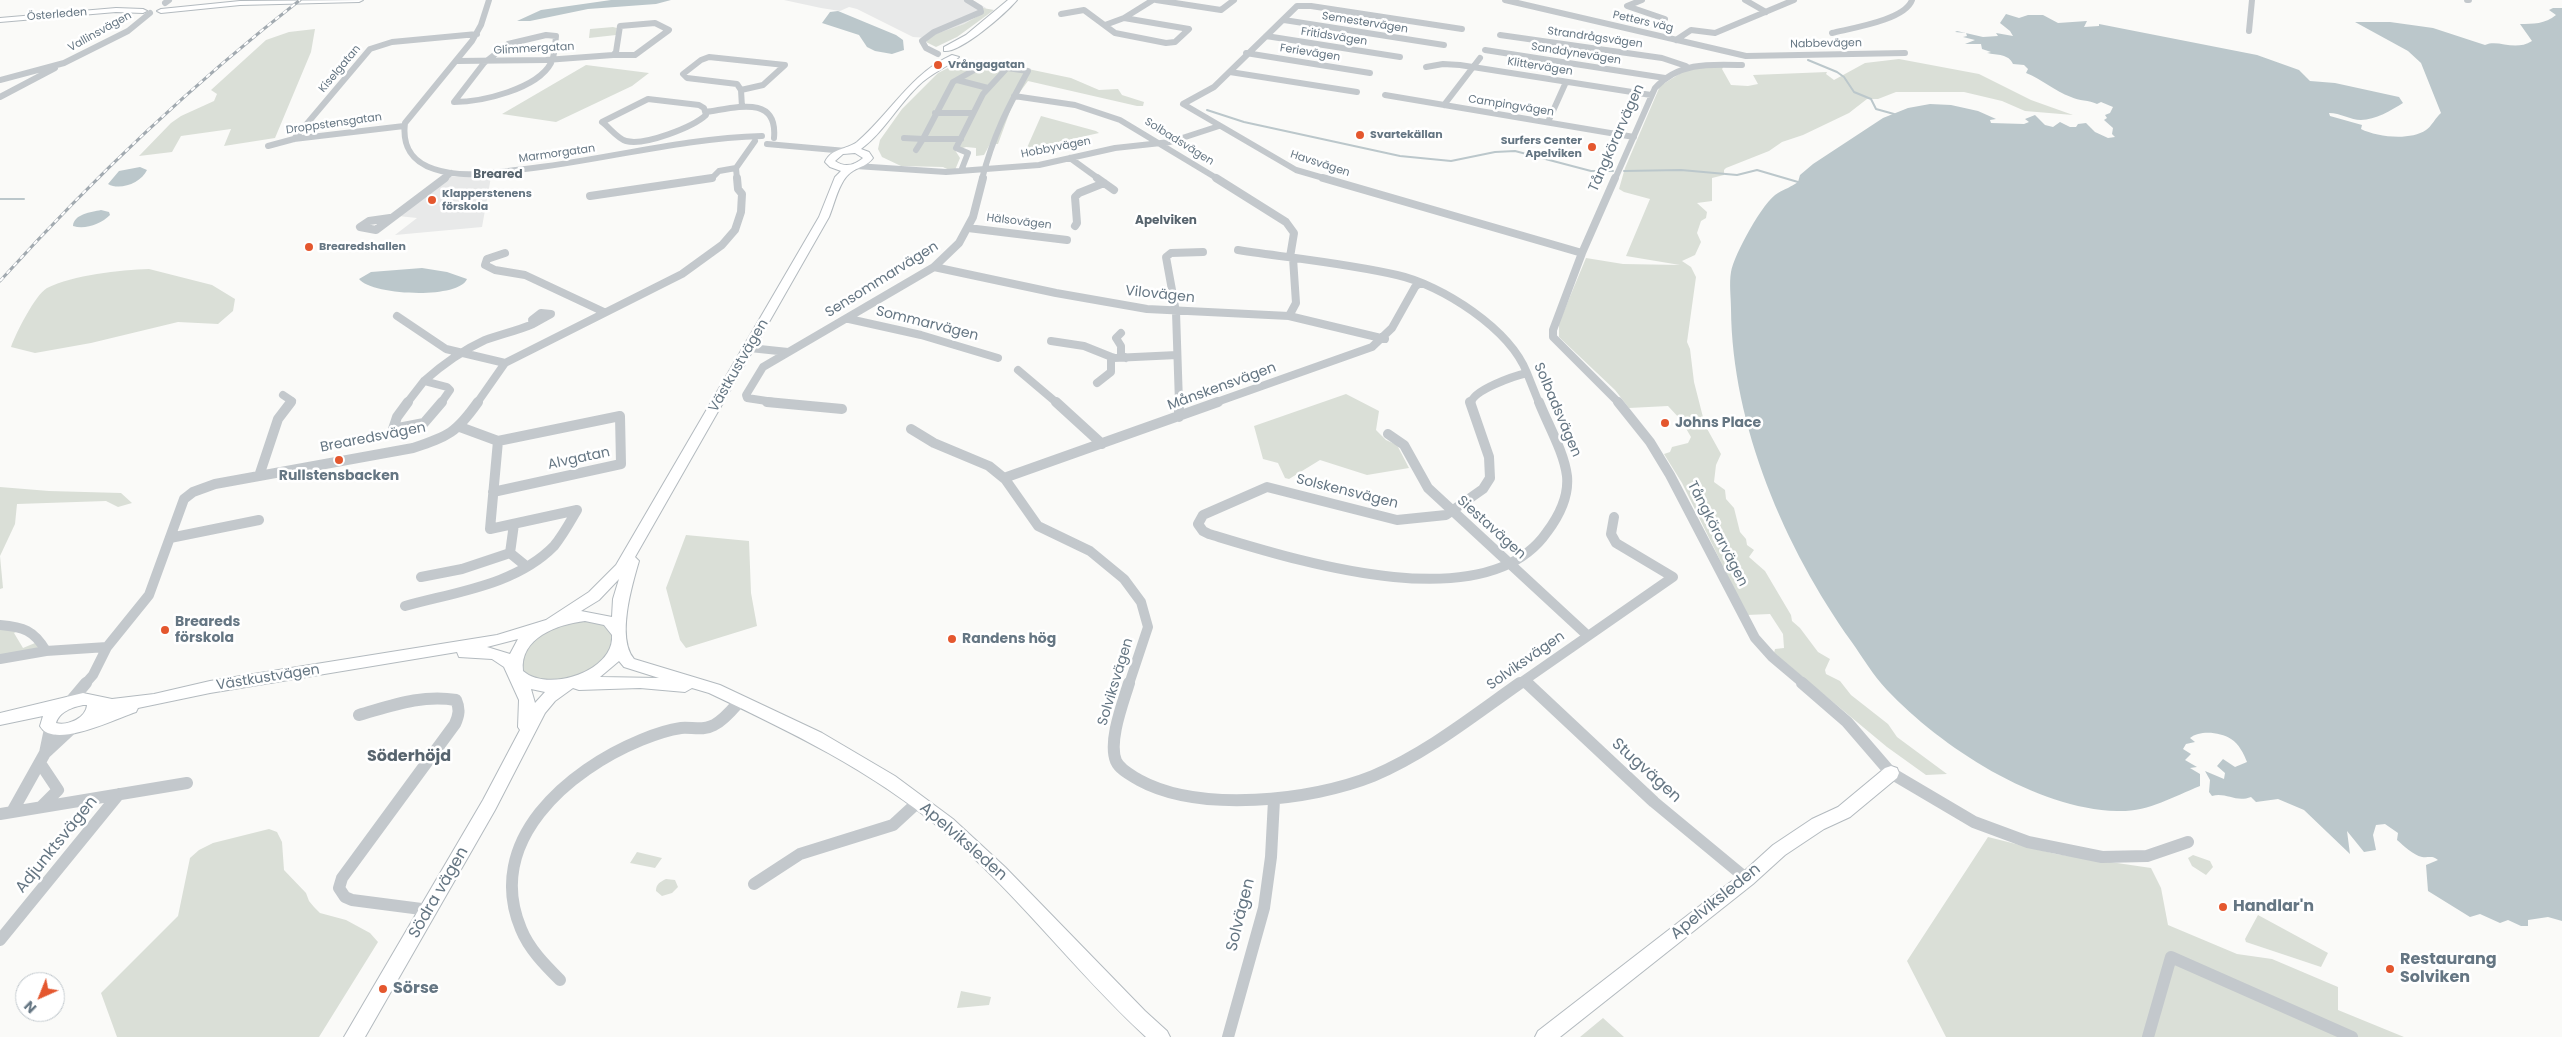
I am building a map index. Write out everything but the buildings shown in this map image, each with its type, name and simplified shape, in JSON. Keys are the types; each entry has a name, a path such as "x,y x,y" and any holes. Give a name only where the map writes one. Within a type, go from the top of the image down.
{"street":[{"name":"Österleden","path":"114,10 150,8 161,11 248,2 358,0"},
{"path":"404,126 411,114 477,34 489,0"},
{"path":"942,52 924,46 922,40 928,35 962,23 981,12 980,8 968,0"},
{"path":"835,192 830,162 835,154 848,151 861,144 874,133 902,98 930,71 942,52 969,37 1013,0"},
{"path":"1105,25 1124,18 1154,0 1218,10 1225,9 1234,0"},
{"name":"Petters väg","path":"1505,0 1747,56"},
{"path":"1642,0 1627,6 1665,19"},
{"path":"1745,0 1766,12"},
{"path":"1676,40 1691,30 1715,33 1794,0"},
{"path":"1832,33 1901,14 1910,6 1912,0"},
{"path":"2249,31 2252,0"},
{"name":"Österleden","path":"0,20 150,8 169,2 197,6"},
{"name":"Österleden","path":"161,11 170,8 169,2"},
{"name":"Havsvägen","path":"1462,29 1299,5 1246,53 1230,72 1209,91 1184,103 1185,106 1218,126 1296,170 1582,253"},
{"name":"Vallinsvägen","path":"0,80 64,63 128,31 150,8"},
{"path":"1061,14 1084,10 1125,37 1166,43 1175,42 1189,29 1124,18"},
{"name":"Semestervägen","path":"1284,20 1444,44"},
{"name":"Glimmergatan","path":"456,61 552,60 635,55 669,30 655,23 620,26 616,52 613,55"},
{"name":"Kiselgatan","path":"294,139 370,49 392,42 477,34"},
{"name":"Strandrågsvägen","path":"1500,34 1662,58 1686,66"},
{"path":"551,35 556,36 552,60 544,72 500,96 454,102 486,61 513,41 551,35"},
{"name":"Fritidsvägen","path":"1266,36 1400,57"},
{"path":"930,71 958,54 969,37"},
{"name":"Sanddynevägen","path":"1485,50 1664,78"},
{"path":"942,52 944,58 958,54"},
{"name":"Ferievägen","path":"1246,53 1370,73"},
{"name":"Nabbevägen","path":"1747,56 1905,53"},
{"path":"741,90 763,85 785,65 708,57 683,74 687,78 734,83 740,86 742,107"},
{"path":"1444,105 1480,58"},
{"path":"0,97 64,63"},
{"name":"Klittervägen","path":"1426,67 1443,64 1474,67 1651,95"},
{"name":"Tångkörarvägen","path":"1742,65 1686,66 1664,78 1656,86 1582,253 1553,330 1555,340 1613,396 1650,442 1670,475 1755,638 1772,657 1847,722 1891,773 1918,787 1974,822 2010,837 2047,847 2102,856 2132,857 2157,853 2188,842"},
{"name":"Sensommarvägen","path":"842,409 758,401 747,398 747,390 763,367 849,319 934,267 959,243 973,217 984,170 1000,121 1028,71 1022,68 1007,68 988,88"},
{"path":"916,150 935,113 957,80 976,69"},
{"path":"1230,72 1357,92"},
{"path":"957,80 988,88 972,113 956,148 968,153 961,171"},
{"path":"1548,122 1566,82"},
{"name":"Campingvägen","path":"1385,95 1634,137"},
{"name":"Solbadsvägen","path":"1014,96 1042,98 1116,118 1286,222 1294,233 1291,258 1296,303 1289,316"},
{"path":"648,99 699,105 706,112 702,119 672,133 631,140 624,140 601,121 648,99"},
{"path":"590,196 712,178 719,171 736,168 747,151 764,140 775,129 776,123 771,112 757,108 742,107 706,112"},
{"path":"935,113 972,113"},
{"name":"Droppstensgatan","path":"268,146 294,139 404,126"},
{"name":"Marmorgatan","path":"404,126 403,140 410,154 426,166 450,173 484,174 714,140 745,137 764,140"},
{"name":"Hobbyvägen","path":"854,167 961,171 1039,165 1115,148 1160,144 1218,126"},
{"path":"764,140 801,147 861,151 868,156 874,133"},
{"path":"904,138 961,140"},
{"path":"801,147 821,153 837,167 854,167"},
{"name":"Hobbyvägen","path":"868,156 876,163 895,169"},
{"name":"Västkustvägen","path":"49,728 64,730 154,700 210,687 497,640 550,625 587,602 608,585 640,539 829,209 840,177 866,161 868,156"},
{"path":"1070,158 1114,190"},
{"name":"Brearedsvägen","path":"68,703 93,675 107,647 149,595 184,499 193,492 215,484 413,448 437,440 460,427 505,363 697,265 729,239 735,230 741,212 742,194 738,189 736,168"},
{"path":"390,218 369,221 360,227 376,230 450,173"},
{"path":"1075,226 1077,223 1075,197 1079,193 1104,183"},
{"name":"Hälsovägen","path":"968,228 1068,240"},
{"name":"Solbadsvägen","path":"1198,524 1203,531 1209,534 1327,566 1378,577 1448,579 1510,563 1537,546 1546,535 1564,502 1568,484 1566,466 1528,373 1519,358 1493,326 1420,283 1389,273 1238,250"},
{"path":"1179,418 1176,312 1166,257 1171,253 1203,252"},
{"path":"505,253 487,259 485,265 530,277 537,283 572,295 604,312"},
{"name":"Vilovägen","path":"934,267 1056,293 1176,312 1289,316 1385,339"},
{"path":"1385,339 1415,286 1420,283"},
{"path":"397,316 446,349 505,363"},
{"name":"Sommarvägen","path":"849,319 921,336 998,358"},
{"path":"424,381 447,387 450,390 431,417 424,423 392,429 397,417 424,381 460,353 486,340 516,332 533,324"},
{"path":"1121,334 1116,338 1121,346 1121,355 1126,358"},
{"name":"Månskensvägen","path":"1004,478 1179,418 1365,350 1385,339"},
{"path":"1051,341 1084,346 1114,358 1177,355"},
{"path":"750,348 788,352"},
{"path":"1097,383 1111,372 1111,362 1114,358"},
{"path":"1018,370 1040,387 1102,444"},
{"name":"Solskensvägen","path":"1198,524 1200,518 1209,512 1267,487 1396,520 1432,518 1453,512 1483,490 1490,478 1489,457 1470,401 1476,395 1506,380 1528,373"},
{"path":"259,476 278,418 292,401 283,395"},
{"name":"Alvgatan","path":"493,492 620,464 620,416 498,441"},
{"path":"405,606 487,585 526,566 549,551 577,510 490,528 498,441 460,427"},
{"name":"Solviksvägen","path":"911,429 936,444 970,455 1004,478 1037,524 1080,545 1105,561 1129,586 1145,611 1148,627 1114,737 1114,757 1119,766 1149,785 1175,794 1227,800 1274,800 1333,790 1396,766 1434,744 1526,682 1588,635 1673,577 1616,543 1611,534 1614,517"},
{"name":"Siestavägen","path":"1388,434 1404,445 1412,457 1424,484 1588,635"},
{"path":"170,538 259,520"},
{"path":"510,553 514,524"},
{"name":"Västkustvägen","path":"619,638 622,591 640,539"},
{"path":"510,553 526,566"},
{"path":"421,577 462,568 510,553"},
{"path":"592,616 609,621 619,638 615,655 601,670 568,685 537,686 525,682 517,672 516,656 522,646 550,625 570,618 592,616"},
{"path":"0,625 33,631 37,634 46,651"},
{"name":"Apelviksleden","path":"619,638 622,656 629,663 703,684 816,737 863,764 918,802 953,829 999,872 1132,1011 1160,1037"},
{"path":"0,659 46,651 107,647"},
{"name":"Västkustvägen","path":"383,660 490,652 507,658 517,672"},
{"name":"Södra vägen","path":"517,672 527,700 528,710 520,747"},
{"name":"Brearedsvägen","path":"93,675 94,702"},
{"name":"Apelviksleden","path":"568,685 655,682 689,686 734,700"},
{"name":"Stugvägen","path":"1526,682 1654,802 1747,879"},
{"name":"Södra vägen","path":"354,1037 430,910 544,703 568,685"},
{"path":"359,715 422,698 443,696 456,700 459,706 459,716 455,724 342,878 340,888 345,898 359,902 430,910"},
{"name":"Västkustvägen","path":"68,703 83,699 112,705 154,700"},
{"path":"560,980 528,943 518,924 513,900 516,852 536,818 566,785 614,752 679,728 710,728 724,718 734,700"},
{"path":"6,813 43,758 96,710 94,702"},
{"path":"0,721 68,703"},
{"path":"39,808 58,790 43,758 51,716 68,703"},
{"path":"0,721 28,720 49,728"},
{"name":"Apelviksleden","path":"1545,1037 1747,879 1779,850 1818,824 1851,807 1891,773"},
{"path":"6,813 187,783"},
{"name":"Adjunktsvägen","path":"0,940 119,794"},
{"name":"Solvägen","path":"1228,1037 1264,908 1271,857 1274,800"},
{"path":"754,884 800,854 893,825 918,802"},
{"path":"2148,1037 2171,957 2352,1037"}],"shaded area":[{"path":"611,0 671,0 656,4 588,9 530,21 517,21 541,10"},
{"path":"784,0 973,0 986,8 983,13 964,24 928,38 913,37 857,9 849,7 840,11"},
{"path":"983,8 994,10 957,37 936,47 926,42 930,36 964,24 983,13"},
{"path":"2562,8 2562,921 2548,917 2528,920 2528,926 2521,926 2508,920 2500,923 2480,914 2470,917 2428,891 2426,865 2438,860 2432,857 2422,857 2412,852 2397,840 2398,833 2385,824 2376,825 2373,835 2376,850 2364,852 2347,831 2350,854 2304,810 2278,799 2256,802 2251,797 2241,799 2222,795 2212,796 2209,792 2210,780 2205,771 2224,779 2225,773 2217,766 2223,759 2235,767 2247,762 2236,744 2231,739 2221,735 2204,733 2194,735 2190,738 2195,742 2186,744 2183,749 2191,754 2185,760 2197,767 2190,768 2200,774 2200,786 2140,809 2117,811 2086,808 2054,799 2023,787 1962,753 1934,733 1887,690 1851,641 1827,605 1784,526 1752,441 1741,397 1734,353 1730,290 1731,272 1750,229 1772,198 1798,182 1800,175 1813,164 1883,118 1908,108 1930,104 1951,105 1978,111 1996,119 1990,120 1991,123 2024,124 2029,122 2025,119 2035,115 2045,125 2053,127 2060,122 2070,127 2076,127 2078,124 2086,123 2095,132 2108,138 2115,137 2112,134 2113,128 2104,120 2107,118 2105,115 2110,113 2113,107 2101,102 2097,104 2074,98 2026,73 2028,69 2024,65 2013,64 2009,58 1987,53 1991,52 1982,49 1981,44 1965,44 1975,40 1963,37 1967,36 1966,33 1983,37 1998,36 1996,33 2013,36 2000,23 2006,14 2019,18 2028,15 2043,15 2058,23 2087,21 2084,27 2099,26 2099,24 2257,55 2299,70 2310,81 2335,83 2399,97 2403,103 2366,120 2357,120 2329,113 2330,116 2362,125 2361,129 2368,132 2384,136 2403,137 2426,130 2441,113 2421,63 2408,51 2355,22 2390,22 2433,28 2485,45 2496,43 2513,46 2532,41 2520,24 2543,22 2556,15 2549,10"},
{"path":"838,11 896,35 903,40 904,50 892,54 875,51 867,47 859,35 822,23 830,12"},
{"path":"617,28 616,35 589,38 590,29"},
{"path":"315,29 311,52 275,138 224,146 231,129 181,136 172,152 139,156 171,123 181,116 214,101 217,94 211,90 266,40 289,32"},
{"path":"966,59 999,68 1028,69 1071,78 1099,90 1118,89 1122,95 1144,102 1143,106 1028,81 1014,100 998,144 990,144 984,155 976,156 976,148 966,147 955,150 960,158 955,170 943,167 901,166 882,157 878,149 880,140 902,109 938,73"},
{"path":"1899,59 1979,74 2031,100 2073,115 2025,111 2002,101 1964,92 1896,92 1878,99 1867,99 1849,113 1803,135 1782,142 1769,151 1726,168 1724,175 1712,178 1712,201 1697,203 1707,212 1706,218 1701,221 1697,233 1701,242 1695,255 1682,261 1691,267 1696,277 1687,342 1690,349 1694,382 1705,425 1721,454 1716,465 1714,482 1725,490 1726,499 1734,508 1740,532 1746,539 1747,545 1754,550 1749,557 1765,571 1791,615 1792,621 1800,628 1818,652 1830,659 1825,670 1826,674 1840,681 1851,695 1888,724 1897,737 1947,774 1926,775 1887,747 1774,653 1775,649 1784,648 1783,634 1770,614 1747,615 1682,483 1664,454 1670,452 1672,447 1688,443 1691,437 1681,420 1668,406 1629,408 1615,390 1559,337 1559,323 1586,258 1623,264 1680,265 1626,256 1650,199 1619,189 1625,168 1660,86 1689,68 1724,66 1722,69 1731,85 1748,86 1758,84 1753,75 1827,72 1826,74 1834,80 1865,63"},
{"path":"586,65 649,73 632,86 556,122 502,114"},
{"path":"1041,116 1099,133 1054,143 1032,151 1026,150"},
{"path":"140,167 147,170 140,179 130,185 118,187 108,184 119,171"},
{"path":"447,177 491,177 482,227 395,235 417,218 398,216"},
{"path":"101,210 109,212 110,215 93,225 73,226 76,219 80,216"},
{"path":"422,268 447,272 467,279 460,286 448,290 414,293 380,289 359,279 371,272"},
{"path":"149,269 212,285 235,299 233,311 218,324 178,322 91,343 35,353 11,347 21,324 37,298 47,288 58,283 83,277 111,272"},
{"path":"1346,394 1379,411 1376,430 1386,440 1397,445 1409,468 1367,475 1320,460 1289,479 1285,478 1278,463 1263,459 1254,426"},
{"path":"0,487 49,491 121,493 132,503 118,507 106,501 17,504 15,524 0,556"},
{"path":"686,535 749,541 751,593 757,626 686,648 680,640 666,588"},
{"path":"0,556 3,588 0,589"},
{"path":"579,620 598,622 610,629 613,633 610,654 585,675 545,684 523,673 523,653 531,641 546,631"},
{"path":"0,627 20,630 14,633 23,648 35,643 40,647 0,656"},
{"path":"269,829 277,832 282,842 284,870 306,893 314,907 320,913 346,920 370,933 378,942 319,1037 117,1037 101,993 178,916 190,858 199,850 213,843"},
{"path":"1988,837 2056,854 2151,868 2161,888 2168,925 2237,954 2272,959 2338,987 2338,1010 2404,1037 1946,1037 1907,961"},
{"path":"637,852 662,858 655,868 630,863"},
{"path":"2193,855 2210,861 2213,867 2206,875 2192,866 2188,858"},
{"path":"666,879 675,880 678,887 672,893 662,896 656,889"},
{"path":"2258,915 2328,953 2321,967 2246,942 2245,939"},
{"path":"961,991 991,997 989,1005 957,1008"},
{"path":"1603,1018 1624,1037 1580,1037"}],"waterway":[{"path":"1808,60 1837,72 1844,77 1854,92 1871,99 1876,109 1894,114"},
{"path":"1207,110 1244,122 1400,156 1451,161 1495,152 1515,151 1591,171 1613,171"},
{"path":"1624,171 1681,170 1737,175 1757,170 1798,182"},
{"path":"0,199 24,199"}],"railway":[{"path":"0,281 70,206 181,99 300,0"}],"place":[{"name":"Vrångagatan","path":"938,65"},
{"name":"Svartekällan","path":"1360,135"},
{"name":"Surfers Center Apelviken","path":"1592,147"},
{"name":"Klapperstenens förskola","path":"432,200"},
{"name":"Brearedshallen","path":"309,247"},
{"name":"Johns Place","path":"1665,423"},
{"name":"Rullstensbacken","path":"339,460"},
{"name":"Breareds förskola","path":"165,630"},
{"name":"Randens hög","path":"952,639"},
{"name":"Handlar'n","path":"2223,907"},
{"name":"Restaurang Solviken","path":"2390,969"},
{"name":"Sörse","path":"383,989"}],"district":[{"name":"Breared","path":"498,175"},
{"name":"Apelviken","path":"1166,221"},
{"name":"Söderhöjd","path":"409,757"}]}
